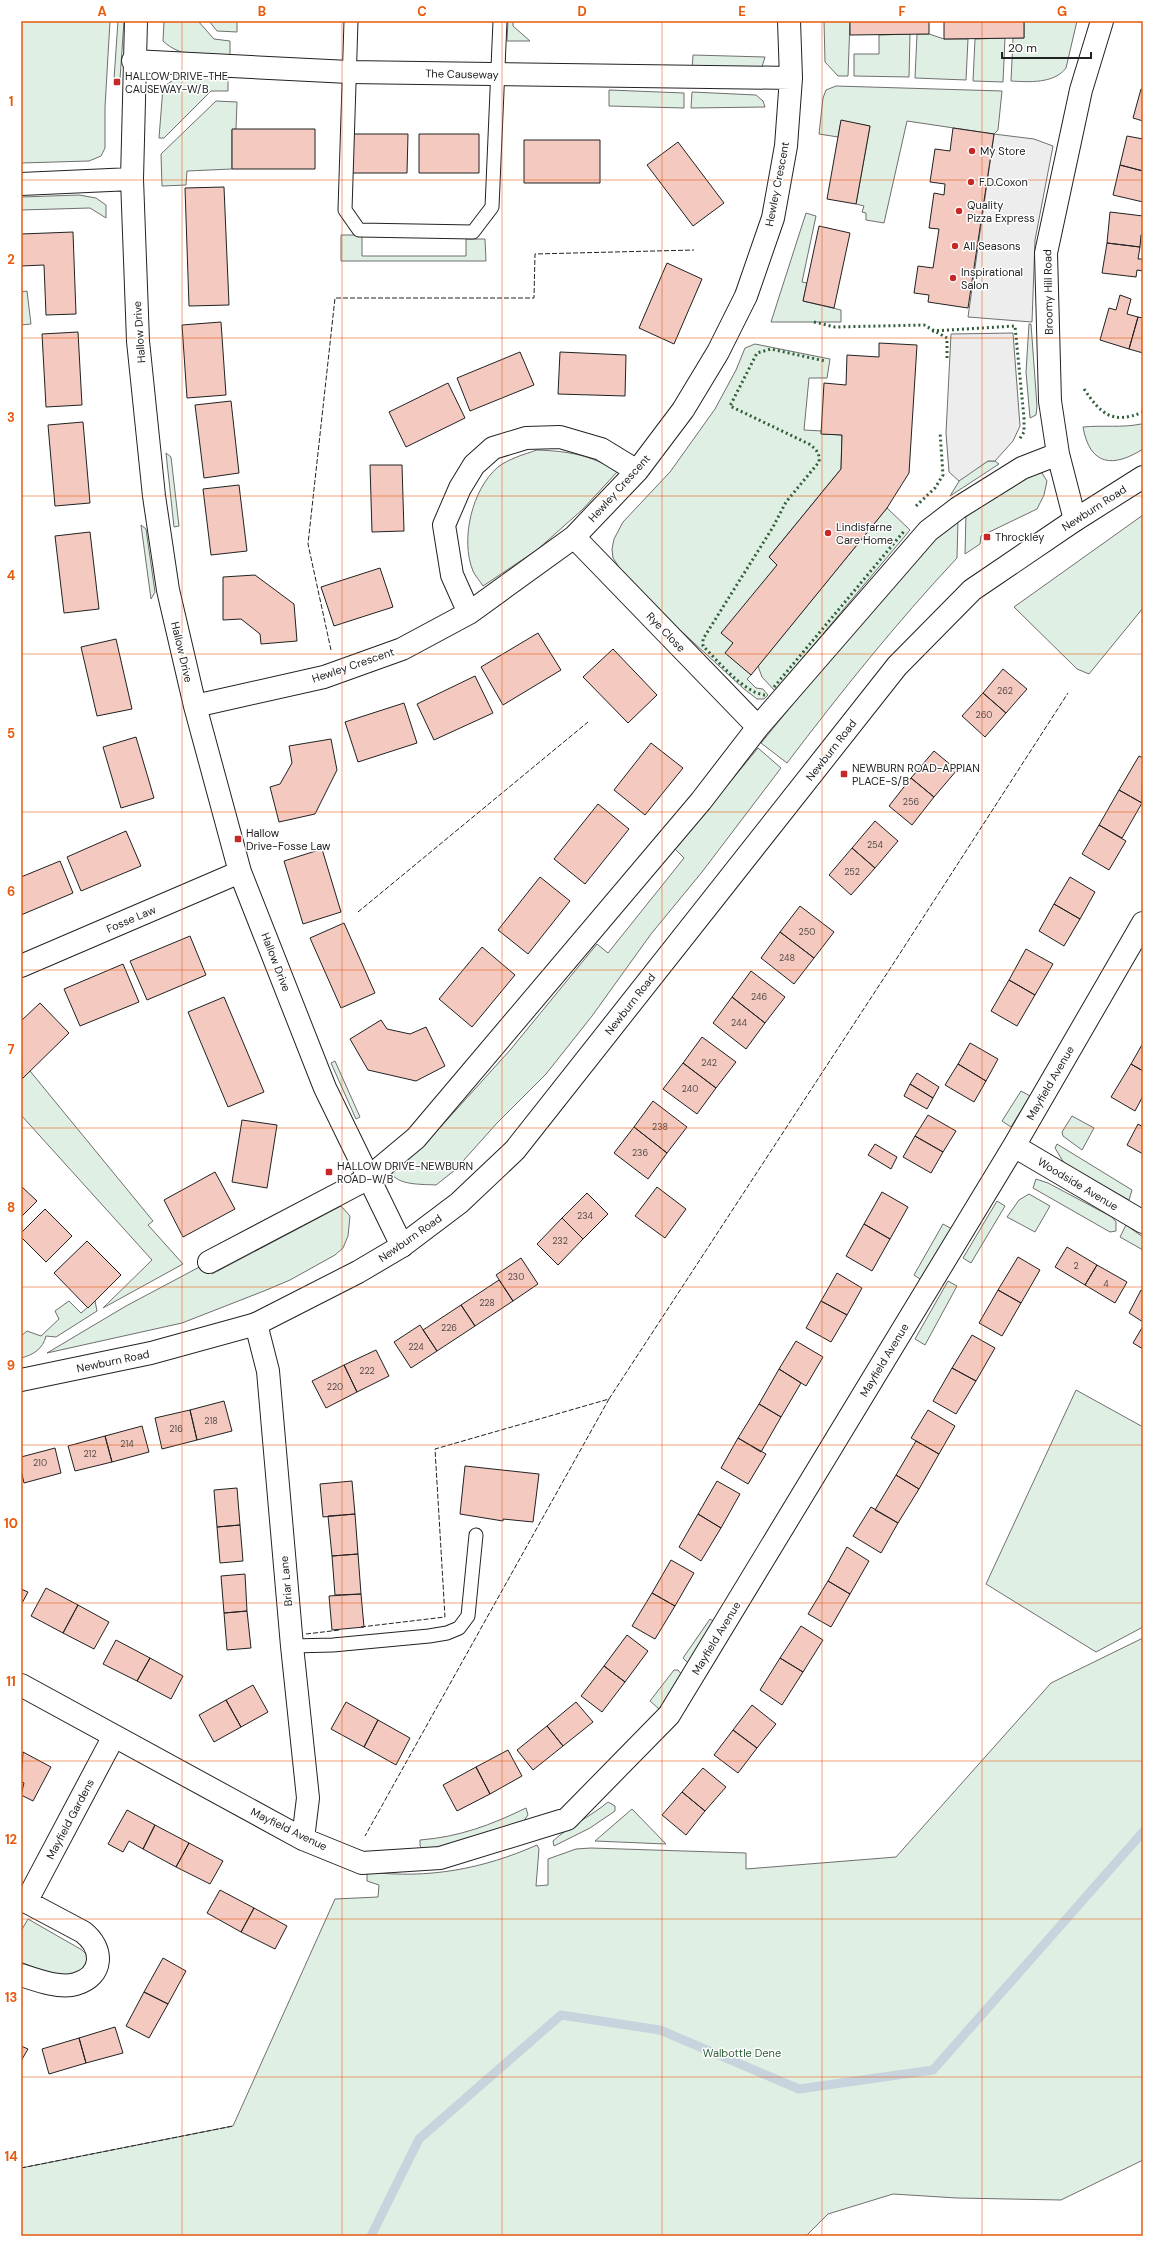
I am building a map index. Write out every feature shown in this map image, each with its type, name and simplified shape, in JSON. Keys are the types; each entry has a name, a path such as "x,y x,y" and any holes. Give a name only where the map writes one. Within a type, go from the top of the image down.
{"street":[{"name":"Hallow Drive","path":"136,21 133,61 132,179 138,341 154,496 168,590 195,706 240,872 325,1088 367,1178 402,1246"},
{"name":"Hewley Crescent","path":"195,706 324,677 402,649 469,612 574,537 637,471 682,410 718,352 746,296 773,218 786,146 791,78 789,21"},
{"name":"Broomy Hill Road","path":"1075,520 1058,454 1050,401 1046,253 1081,90 1102,21"},
{"name":"The Causeway","path":"133,61 349,72 791,78"},
{"path":"21,184 132,179"},
{"path":"469,612 452,575 444,525 460,488 474,465 493,448 526,438 560,437 601,449 637,471"},
{"path":"209,1262 367,1178 416,1138 701,801 758,727 928,531 958,508 1022,468 1058,454"},
{"name":"Newburn Road","path":"21,1380 151,1353 256,1324 358,1272 402,1246 459,1203 515,1150 897,666 972,590 1075,520 1143,477"},
{"name":"Rye Close","path":"574,537 758,727"},
{"name":"Fosse Law","path":"21,966 240,872"},
{"name":"Mayfield Avenue","path":"21,1685 303,1839 362,1863 440,1858 567,1819 669,1715 1014,1146 1143,923"},
{"name":"Woodside Avenue","path":"1014,1146 1143,1222"},
{"name":"Briar Lane","path":"256,1324 268,1371 292,1646 308,1798 303,1839"},
{"name":"Mayfield Gardens","path":"21,1975 60,1984 76,1984 92,1975 98,1961 98,1948 91,1938 83,1932 23,1901 114,1736"}],"lane":[{"path":"351,21 345,210 359,230 473,232 492,207 500,21"},
{"path":"292,1646 334,1645 429,1636 447,1633 459,1628 468,1616 476,1535"}],"green space":[{"path":"21,21 110,21 105,107 105,148 101,156 89,161 21,163"},
{"path":"118,21 124,21 120,79 114,79"},
{"path":"164,21 198,21 214,39 230,41 230,55 195,55 178,51 170,47 163,41"},
{"path":"209,21 237,21 237,32 217,31"},
{"path":"508,21 513,21 513,26 530,41 507,41"},
{"path":"824,21 850,21 848,76 838,76 825,62"},
{"path":"1024,21 1077,21 1066,68 1055,77 1040,81 1011,81 1013,38 1024,38"},
{"path":"910,34 909,77 854,76 854,54 879,54 879,35"},
{"path":"917,34 929,34 944,39 968,39 966,80 915,78"},
{"path":"1005,38 1003,82 973,81 975,39"},
{"path":"693,55 765,57 762,67 692,70"},
{"path":"178,77 228,77 228,91 211,91 164,138 159,138 163,87"},
{"path":"836,86 1002,91 998,130 994,134 907,121 884,223 866,220 866,213 862,212 864,206 856,204 870,126 841,121 838,137 819,134 823,98 826,90"},
{"path":"609,90 684,93 684,108 609,106"},
{"path":"692,92 756,95 763,101 765,107 691,108"},
{"path":"216,101 237,102 236,129 232,130 232,169 187,171 186,185 162,186 161,154"},
{"path":"79,195 96,198 106,205 106,218 90,208 21,210 21,197"},
{"path":"806,213 816,216 802,282 807,283 803,301 841,310 841,322 771,322"},
{"path":"341,235 362,235 362,256 466,256 466,239 485,239 486,261 341,261"},
{"path":"27,291 31,324 21,325 21,292"},
{"path":"1029,324 1031,324 1037,406 1036,415 1030,418 1026,372"},
{"path":"755,344 830,359 827,378 809,378 804,430 822,431 822,434 842,435 841,469 769,557 777,565 733,643 751,675 747,679 756,688 763,689 768,695 764,699 757,699 744,689 630,584 613,558 612,549 614,539 623,522 670,472 715,409 736,370 745,348"},
{"path":"1143,425 1143,449 1122,459 1113,461 1104,460 1091,450 1086,440 1083,427 1127,426"},
{"path":"537,450 559,451 579,455 608,466 617,472 583,509 537,550 483,586 475,575 469,559 468,530 475,501 481,488 498,467 512,459"},
{"path":"166,453 171,457 179,526 174,527"},
{"path":"988,461 995,461 999,464 950,496 961,478"},
{"path":"1035,471 1042,473 1047,481 1044,495 1037,509 981,536 980,544 965,554 966,513"},
{"path":"887,508 910,530 775,691 762,677 758,666"},
{"path":"1143,515 1143,608 1089,674 1077,669 1014,607"},
{"path":"958,520 957,558 912,607 869,658 787,763 761,743 885,592 938,536"},
{"path":"141,525 146,529 155,592 151,599"},
{"path":"758,748 781,768 702,872 651,934 592,1016 546,1074 497,1123 455,1170 436,1185 404,1182 394,1177 391,1172 436,1132 511,1049 597,944 608,953 684,858 675,849"},
{"path":"335,1061 360,1117 356,1119 331,1063"},
{"path":"30,1071 153,1221 148,1225 183,1264 103,1308 152,1260 21,1115 21,1078"},
{"path":"1021,1091 1030,1096 1011,1127 1002,1121"},
{"path":"1072,1116 1094,1128 1082,1150 1063,1136 1062,1132"},
{"path":"1057,1144 1132,1190 1129,1200 1064,1163 1055,1148"},
{"path":"1036,1179 1048,1183 1112,1217 1116,1222 1116,1231 1110,1232 1033,1188"},
{"path":"1029,1194 1050,1206 1035,1232 1007,1217 1019,1200"},
{"path":"997,1201 1005,1206 971,1263 963,1258"},
{"path":"341,1206 350,1216 348,1236 343,1248 335,1255 290,1280 182,1323 47,1353 126,1306 205,1264 212,1274"},
{"path":"943,1224 954,1230 923,1281 914,1275"},
{"path":"1126,1225 1143,1237 1143,1250 1120,1237"},
{"path":"948,1281 957,1286 925,1345 915,1339"},
{"path":"69,1301 81,1313 95,1301 97,1311 56,1337 46,1336 45,1341 37,1351 21,1358 21,1336 27,1331 41,1336 59,1319 55,1311"},
{"path":"1076,1390 1143,1427 1143,1627 1096,1652 986,1584"},
{"path":"710,1619 716,1623 691,1666 683,1658"},
{"name":"Walbottle Dene","path":"1143,1638 1143,2160 1061,2200 957,2198 893,2194 828,2214 806,2236 21,2236 21,2168 233,2126 335,1899 378,1897 379,1885 367,1881 367,1875 370,1872 413,1874 455,1870 496,1860 537,1845 539,1849 536,1886 548,1885 548,1859 576,1849 591,1848 746,1853 746,1869 896,1857 1051,1683"},
{"path":"674,1670 678,1670 683,1676 659,1709 650,1701"},
{"path":"608,1802 615,1806 615,1811 590,1828 554,1846 553,1841 559,1836"},
{"path":"526,1808 528,1815 523,1822 425,1851 420,1846 420,1840 461,1833 500,1820"},
{"path":"632,1809 666,1844 595,1841"},
{"path":"28,1919 82,1950 88,1956 84,1966 78,1972 59,1974 39,1969 21,1962 21,1931"}],"shaded area":[{"path":"994,134 1034,139 1053,146 1035,240 1032,322 968,317"},
{"path":"1013,333 1020,426 1013,441 995,461 988,461 959,481 949,472 946,433 951,334"}],"building":[{"path":"850,21 929,21 929,34 850,35"},
{"path":"944,21 1024,21 1024,38 944,39"},
{"path":"1141,89 1143,89 1143,121 1133,118"},
{"path":"841,120 870,126 856,204 827,199"},
{"path":"953,128 994,134 968,308 928,302 929,295 914,293 918,266 933,268 939,229 929,228 934,193 944,195 945,184 930,182 935,149 950,151"},
{"path":"232,129 315,129 315,169 232,169"},
{"path":"351,134 408,134 407,173 351,173"},
{"path":"419,134 479,134 479,173 419,173"},
{"path":"1127,136 1143,139 1143,171 1120,165"},
{"path":"524,140 600,140 600,183 524,183"},
{"path":"678,142 724,203 693,226 647,165"},
{"path":"1120,165 1143,171 1143,202 1113,195"},
{"path":"224,187 229,305 189,306 185,188"},
{"path":"1110,212 1143,216 1143,235 1141,235 1140,247 1107,243"},
{"path":"819,226 850,233 834,308 803,301"},
{"path":"73,232 76,314 46,315 44,265 21,266 21,234"},
{"path":"1107,243 1140,247 1138,259 1143,259 1143,271 1137,270 1136,277 1102,273"},
{"path":"667,263 702,279 674,344 639,328"},
{"path":"1120,295 1131,299 1127,314 1138,317 1129,349 1100,340 1109,308 1116,310"},
{"path":"1138,317 1143,318 1143,353 1129,349"},
{"path":"221,322 226,395 187,398 182,325"},
{"path":"78,332 82,405 46,407 42,334"},
{"name":"Lindisfarne Care Home","path":"879,343 917,345 909,473 887,508 751,675 725,653 733,643 721,633 777,565 769,557 841,469 842,435 821,434 824,383 846,385 847,355 879,357"},
{"path":"520,352 534,385 470,411 457,378"},
{"path":"560,352 626,355 625,396 558,394"},
{"path":"448,383 465,418 406,447 389,412"},
{"path":"231,401 239,473 204,478 195,405"},
{"path":"83,422 90,503 55,506 48,425"},
{"path":"370,465 402,465 404,531 372,532"},
{"path":"239,485 247,551 211,555 203,489"},
{"path":"90,532 99,609 64,613 55,536"},
{"path":"380,568 393,607 334,626 321,587"},
{"path":"255,575 294,604 297,641 261,644 260,634 241,619 223,620 223,577"},
{"path":"538,633 561,670 503,705 481,667"},
{"path":"116,639 132,709 97,716 81,647"},
{"path":"613,649 657,695 628,723 583,677"},
{"path":"1003,669 1027,689 1006,713 983,693"},
{"path":"475,676 493,713 434,740 417,704"},
{"path":"983,693 1006,713 985,737 962,716"},
{"path":"404,703 417,743 358,762 345,722"},
{"path":"136,737 154,798 121,808 103,747"},
{"path":"331,739 337,770 315,814 279,822 270,787 280,784 292,763 289,746"},
{"path":"651,743 683,768 645,815 614,790"},
{"path":"934,751 957,770 934,797 911,778"},
{"path":"1139,756 1143,758 1142,803 1119,790"},
{"path":"911,778 934,797 912,825 889,806"},
{"path":"1119,790 1142,803 1122,838 1099,825"},
{"path":"598,804 629,829 585,884 554,859"},
{"path":"875,821 898,841 875,868 852,848"},
{"path":"1099,825 1126,841 1109,870 1082,854"},
{"path":"126,831 141,866 81,891 67,857"},
{"path":"852,848 875,868 851,895 829,875"},
{"path":"322,849 341,912 303,924 284,861"},
{"path":"60,861 73,893 21,915 21,877"},
{"path":"540,877 570,901 528,954 498,930"},
{"path":"1070,877 1095,892 1080,919 1054,904"},
{"path":"1054,904 1080,919 1064,946 1039,931"},
{"path":"800,906 834,932 814,958 780,932"},
{"path":"344,923 375,993 341,1008 310,938"},
{"path":"780,932 814,958 794,984 761,958"},
{"path":"190,936 206,975 147,1000 130,961"},
{"path":"482,947 515,975 472,1027 439,999"},
{"path":"1026,949 1053,964 1035,995 1009,980"},
{"path":"123,964 139,1002 80,1026 64,989"},
{"path":"751,971 785,997 765,1023 732,997"},
{"path":"1009,980 1035,995 1017,1026 991,1011"},
{"path":"224,997 264,1092 228,1107 188,1012"},
{"path":"732,997 765,1023 746,1049 713,1023"},
{"path":"40,1003 69,1033 22,1079 21,1021"},
{"path":"381,1020 387,1029 410,1034 426,1027 445,1066 416,1081 368,1070 350,1039"},
{"path":"702,1037 736,1062 716,1088 683,1063"},
{"path":"970,1043 998,1059 986,1081 958,1064"},
{"path":"1143,1043 1143,1071 1131,1064"},
{"path":"683,1063 716,1088 697,1114 663,1089"},
{"path":"958,1064 986,1081 974,1102 945,1085"},
{"path":"1131,1064 1143,1071 1143,1096 1135,1111 1111,1097"},
{"path":"917,1073 939,1087 933,1098 910,1084"},
{"path":"910,1084 933,1098 927,1109 904,1096"},
{"path":"653,1101 687,1127 667,1153 634,1127"},
{"path":"928,1115 956,1131 943,1152 915,1136"},
{"path":"242,1120 277,1125 267,1188 232,1182"},
{"path":"1138,1124 1143,1127 1143,1154 1127,1145"},
{"path":"634,1127 667,1153 648,1179 614,1153"},
{"path":"915,1136 943,1152 931,1173 903,1157"},
{"path":"875,1144 897,1157 891,1169 868,1155"},
{"path":"215,1172 235,1209 183,1237 164,1200"},
{"path":"21,1186 37,1201 21,1217"},
{"path":"657,1187 686,1209 665,1238 635,1216"},
{"path":"882,1192 908,1207 890,1239 864,1224"},
{"path":"587,1193 608,1214 583,1239 562,1218"},
{"path":"45,1209 72,1236 46,1262 21,1237 21,1233"},
{"path":"562,1218 583,1239 558,1265 537,1244"},
{"path":"864,1224 890,1239 872,1271 846,1256"},
{"path":"87,1241 121,1275 88,1308 54,1273"},
{"path":"1067,1247 1097,1265 1085,1285 1055,1267"},
{"path":"1018,1257 1040,1270 1021,1303 998,1290"},
{"path":"521,1258 538,1284 513,1301 496,1275"},
{"path":"1097,1265 1127,1282 1115,1303 1085,1285"},
{"path":"837,1273 862,1288 847,1315 821,1301"},
{"path":"499,1280 513,1301 475,1326 461,1305"},
{"path":"998,1290 1021,1303 1002,1336 979,1323"},
{"path":"1141,1290 1143,1291 1143,1322 1129,1313"},
{"path":"821,1301 847,1315 831,1342 806,1328"},
{"path":"461,1305 475,1326 437,1351 423,1330"},
{"path":"420,1325 437,1351 411,1368 394,1342"},
{"path":"1143,1326 1143,1349 1133,1343"},
{"path":"972,1335 995,1348 976,1381 952,1368"},
{"path":"796,1341 823,1357 806,1386 779,1369"},
{"path":"376,1350 389,1376 357,1392 344,1365"},
{"path":"344,1365 357,1392 326,1408 312,1381"},
{"path":"952,1368 976,1381 956,1414 933,1401"},
{"path":"779,1369 801,1383 781,1417 759,1404"},
{"path":"224,1401 232,1431 197,1440 190,1410"},
{"path":"759,1404 781,1417 761,1452 738,1438"},
{"path":"190,1410 197,1440 162,1449 155,1418"},
{"path":"928,1410 955,1426 939,1454 911,1438"},
{"path":"142,1426 149,1452 112,1462 105,1436"},
{"path":"105,1436 112,1462 75,1471 68,1446"},
{"path":"738,1438 766,1454 748,1484 721,1468"},
{"path":"916,1441 939,1454 919,1489 896,1475"},
{"path":"55,1448 61,1473 24,1483 21,1470 21,1457"},
{"path":"465,1466 539,1474 533,1522 503,1519 503,1521 460,1514"},
{"path":"896,1475 919,1489 898,1523 875,1510"},
{"path":"352,1481 355,1514 323,1517 320,1484"},
{"path":"717,1481 740,1494 721,1528 698,1514"},
{"path":"237,1488 240,1525 217,1527 214,1490"},
{"path":"871,1507 898,1523 881,1553 853,1536"},
{"path":"355,1514 358,1554 332,1556 328,1516"},
{"path":"698,1514 721,1528 701,1561 679,1547"},
{"path":"240,1525 243,1561 220,1563 217,1527"},
{"path":"847,1547 869,1561 850,1594 828,1581"},
{"path":"358,1554 361,1594 335,1595 332,1556"},
{"path":"671,1560 694,1573 675,1606 652,1593"},
{"path":"245,1574 247,1611 224,1613 221,1576"},
{"path":"828,1581 850,1594 831,1627 808,1614"},
{"path":"46,1588 78,1605 63,1633 31,1616"},
{"path":"21,1589 28,1592 21,1605"},
{"path":"652,1593 675,1606 655,1639 632,1626"},
{"path":"361,1594 364,1627 332,1630 329,1596"},
{"path":"78,1605 109,1622 94,1649 63,1633"},
{"path":"247,1611 251,1648 227,1650 224,1613"},
{"path":"801,1626 823,1640 803,1672 780,1658"},
{"path":"627,1635 648,1651 625,1682 604,1666"},
{"path":"116,1640 150,1658 137,1681 103,1664"},
{"path":"150,1658 183,1676 171,1699 137,1681"},
{"path":"780,1658 803,1672 782,1705 760,1690"},
{"path":"604,1666 625,1682 602,1712 581,1696"},
{"path":"253,1685 268,1712 241,1727 226,1700"},
{"path":"226,1700 241,1727 214,1742 199,1715"},
{"path":"346,1702 378,1720 364,1747 331,1729"},
{"path":"576,1702 593,1722 563,1746 547,1726"},
{"path":"752,1705 776,1724 757,1748 733,1730"},
{"path":"378,1720 410,1738 396,1765 364,1747"},
{"path":"547,1726 563,1746 533,1770 517,1750"},
{"path":"733,1730 757,1748 738,1773 714,1755"},
{"path":"508,1750 522,1776 490,1794 476,1767"},
{"path":"23,1752 51,1767 33,1801 21,1795 24,1783 21,1781"},
{"path":"476,1767 490,1794 457,1811 443,1785"},
{"path":"703,1768 726,1787 705,1811 682,1792"},
{"path":"682,1792 705,1811 686,1835 662,1815"},
{"path":"127,1810 155,1825 143,1849 129,1841 123,1852 108,1844"},
{"path":"155,1825 189,1843 176,1867 143,1849"},
{"path":"189,1843 223,1861 210,1884 176,1867"},
{"path":"220,1890 254,1908 241,1932 207,1913"},
{"path":"254,1908 287,1926 275,1949 241,1932"},
{"path":"163,1958 186,1971 168,2004 144,1992"},
{"path":"144,1992 168,2004 149,2038 126,2026"},
{"path":"115,2027 123,2053 86,2063 79,2038"},
{"path":"79,2038 86,2063 49,2074 42,2049"},
{"path":"21,2046 28,2049 21,2061"}],"waterway":[{"path":"371,2236 419,2139 561,2015 660,2030 799,2089 933,2070 1143,1832"}],"hedge":[{"path":"814,322 835,327 924,325 947,338 947,359"},
{"path":"932,331 1015,326 1024,418 1024,432 1019,440"},
{"path":"765,695 757,693 740,683 703,646 703,639 773,527 786,502 819,462 819,456 816,450 809,444 730,406 757,353 771,349 825,361"},
{"path":"1084,389 1096,405 1108,415 1123,417 1132,416 1143,412"},
{"path":"916,506 935,488 943,475 940,432"},
{"path":"774,687 905,530"}],"fence":[{"path":"331,650 308,544 335,298 534,298 535,254 694,250"},
{"path":"609,1399 1068,693"},
{"path":"358,912 588,722"},
{"path":"361,1627 445,1617 435,1449 609,1399 365,1836"},
{"path":"306,1634 340,1630"},
{"path":"21,2168 233,2126"}],"place":[{"name":"HALLOW DRIVE-THE CAUSEWAY-W/B","path":"117,82"},
{"name":"My Store","path":"972,151"},
{"name":"F.D.Coxon","path":"971,182"},
{"name":"Quality Pizza Express","path":"959,211"},
{"name":"All Seasons","path":"955,246"},
{"name":"Inspirational Salon","path":"953,278"},
{"name":"Lindisfarne Care Home","path":"828,533"},
{"name":"Throckley","path":"987,537"},
{"name":"NEWBURN ROAD-APPIAN PLACE-S/B","path":"844,774"},
{"name":"Hallow Drive-Fosse Law","path":"238,839"},
{"name":"HALLOW DRIVE-NEWBURN ROAD-W/B","path":"329,1172"}]}
